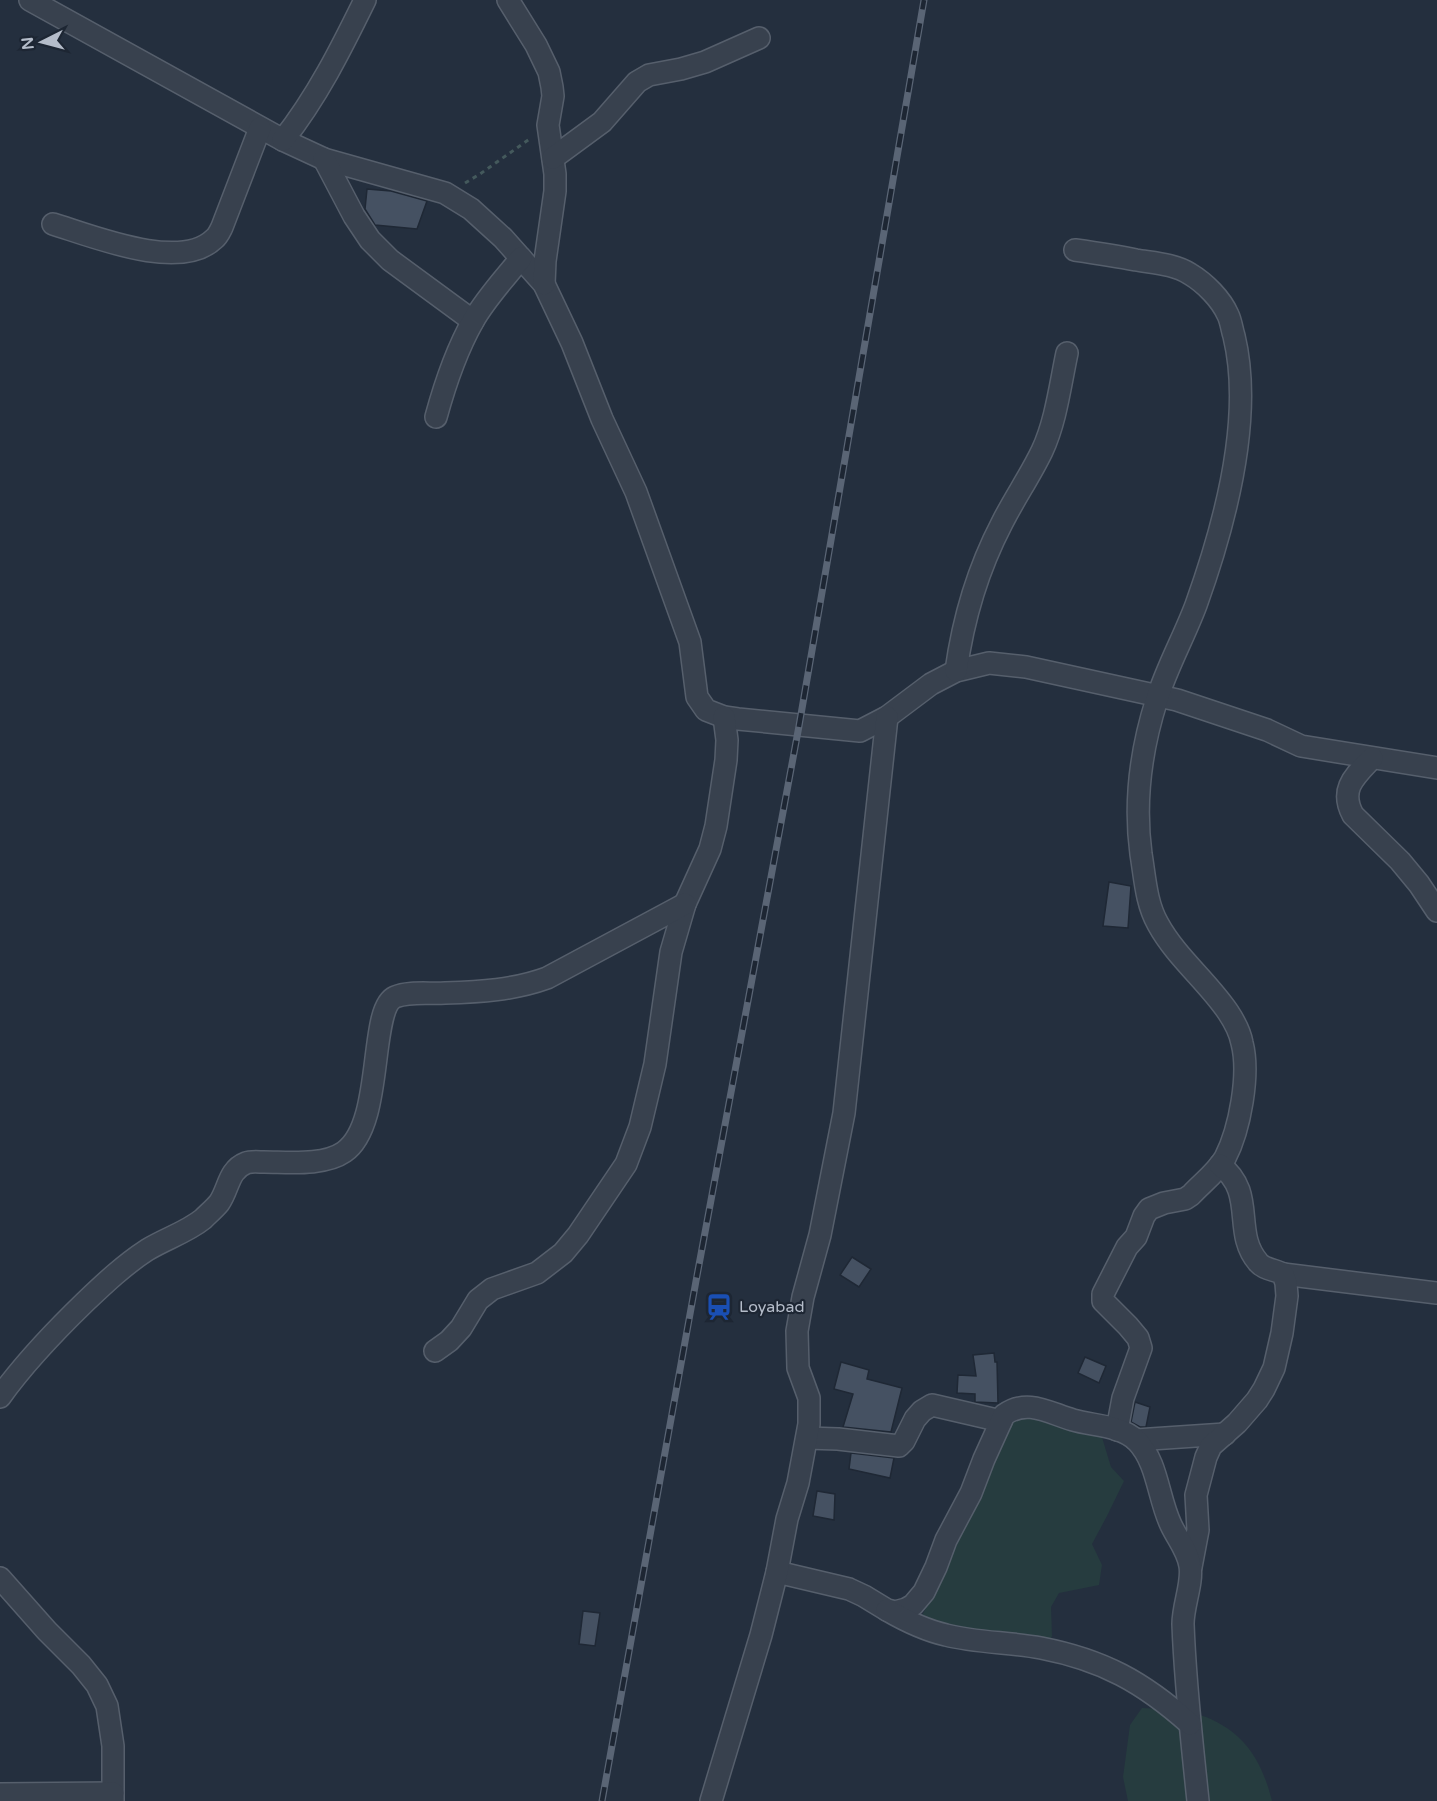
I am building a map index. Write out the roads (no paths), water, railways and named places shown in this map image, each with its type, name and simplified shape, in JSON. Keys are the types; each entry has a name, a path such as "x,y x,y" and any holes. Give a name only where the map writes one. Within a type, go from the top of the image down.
{"street":[{"path":"30,0 283,141 324,159 445,194 471,209 503,238 544,284 572,343 602,419 636,492 690,642 697,697 706,710 724,717 860,731 887,717 931,684 956,671 989,663 1026,667 1167,699 1267,730 1301,746 1437,768"},
{"path":"283,141 306,109 365,0"},
{"path":"508,0 536,45 549,72 553,96 548,125 555,190 544,284"},
{"path":"553,158 602,122 637,82 649,75 705,62 759,38"},
{"path":"52,224 134,249 173,252 205,246 216,238 222,227 260,128"},
{"path":"324,159 354,216 370,240 390,260 473,321"},
{"path":"1076,250 1169,265 1190,273 1211,290 1228,315 1240,360 1241,423 1227,499 1212,557 1167,699 1146,742 1139,785 1140,849 1146,891 1152,912 1159,927 1231,1018 1242,1041 1245,1074 1238,1124 1220,1165 1191,1195 1149,1209 1136,1238 1127,1247 1103,1294 1103,1301 1138,1338 1141,1348 1123,1398 1127,1435 1149,1458 1165,1511 1191,1567"},
{"path":"436,417 444,388 473,321 521,258"},
{"path":"956,671 959,645 969,607 985,561 1001,524 1042,451 1051,427 1067,353"},
{"path":"435,1351 461,1328 478,1300 492,1289 537,1273 563,1253 578,1235 626,1164 634,1147 655,1064 671,952 685,904 710,849 716,826 726,760 727,740 724,717"},
{"path":"711,1801 761,1635 807,1438 809,1398 798,1368 797,1331 803,1297 820,1235 844,1113 887,717"},
{"path":"1372,758 1354,777 1347,791 1347,803 1353,814 1411,874 1437,911"},
{"path":"0,1397 33,1354 114,1275 148,1249 201,1221 219,1203 233,1171 247,1162 328,1160 344,1152 357,1140 364,1124 376,1067 381,1022 385,1007 393,998 409,994 480,992 527,986 547,978 685,904"},
{"path":"1220,1165 1233,1178 1239,1189 1245,1232 1249,1246 1259,1264 1283,1275 1437,1293"},
{"path":"1198,1801 1186,1685 1183,1621 1198,1530 1196,1495 1198,1481 1211,1446 1237,1423 1257,1400 1274,1368 1287,1296 1283,1275"},
{"path":"807,1438 838,1438 899,1446 915,1419 922,1411 932,1406 1001,1421"},
{"path":"887,1610 895,1612 906,1609 913,1605 924,1592 946,1540 977,1480 1001,1421 1010,1411 1024,1406 1032,1407 1127,1435 1225,1434"},
{"path":"777,1572 849,1589 911,1624 947,1635 1039,1647 1090,1660 1131,1679 1170,1706 1190,1724"},
{"path":"0,1578 97,1685 107,1706 112,1736 113,1797 0,1794"}],"railway":[{"path":"602,1801 799,726 924,0"}],"place":[{"name":"Loyabad","path":"719,1307"}]}
